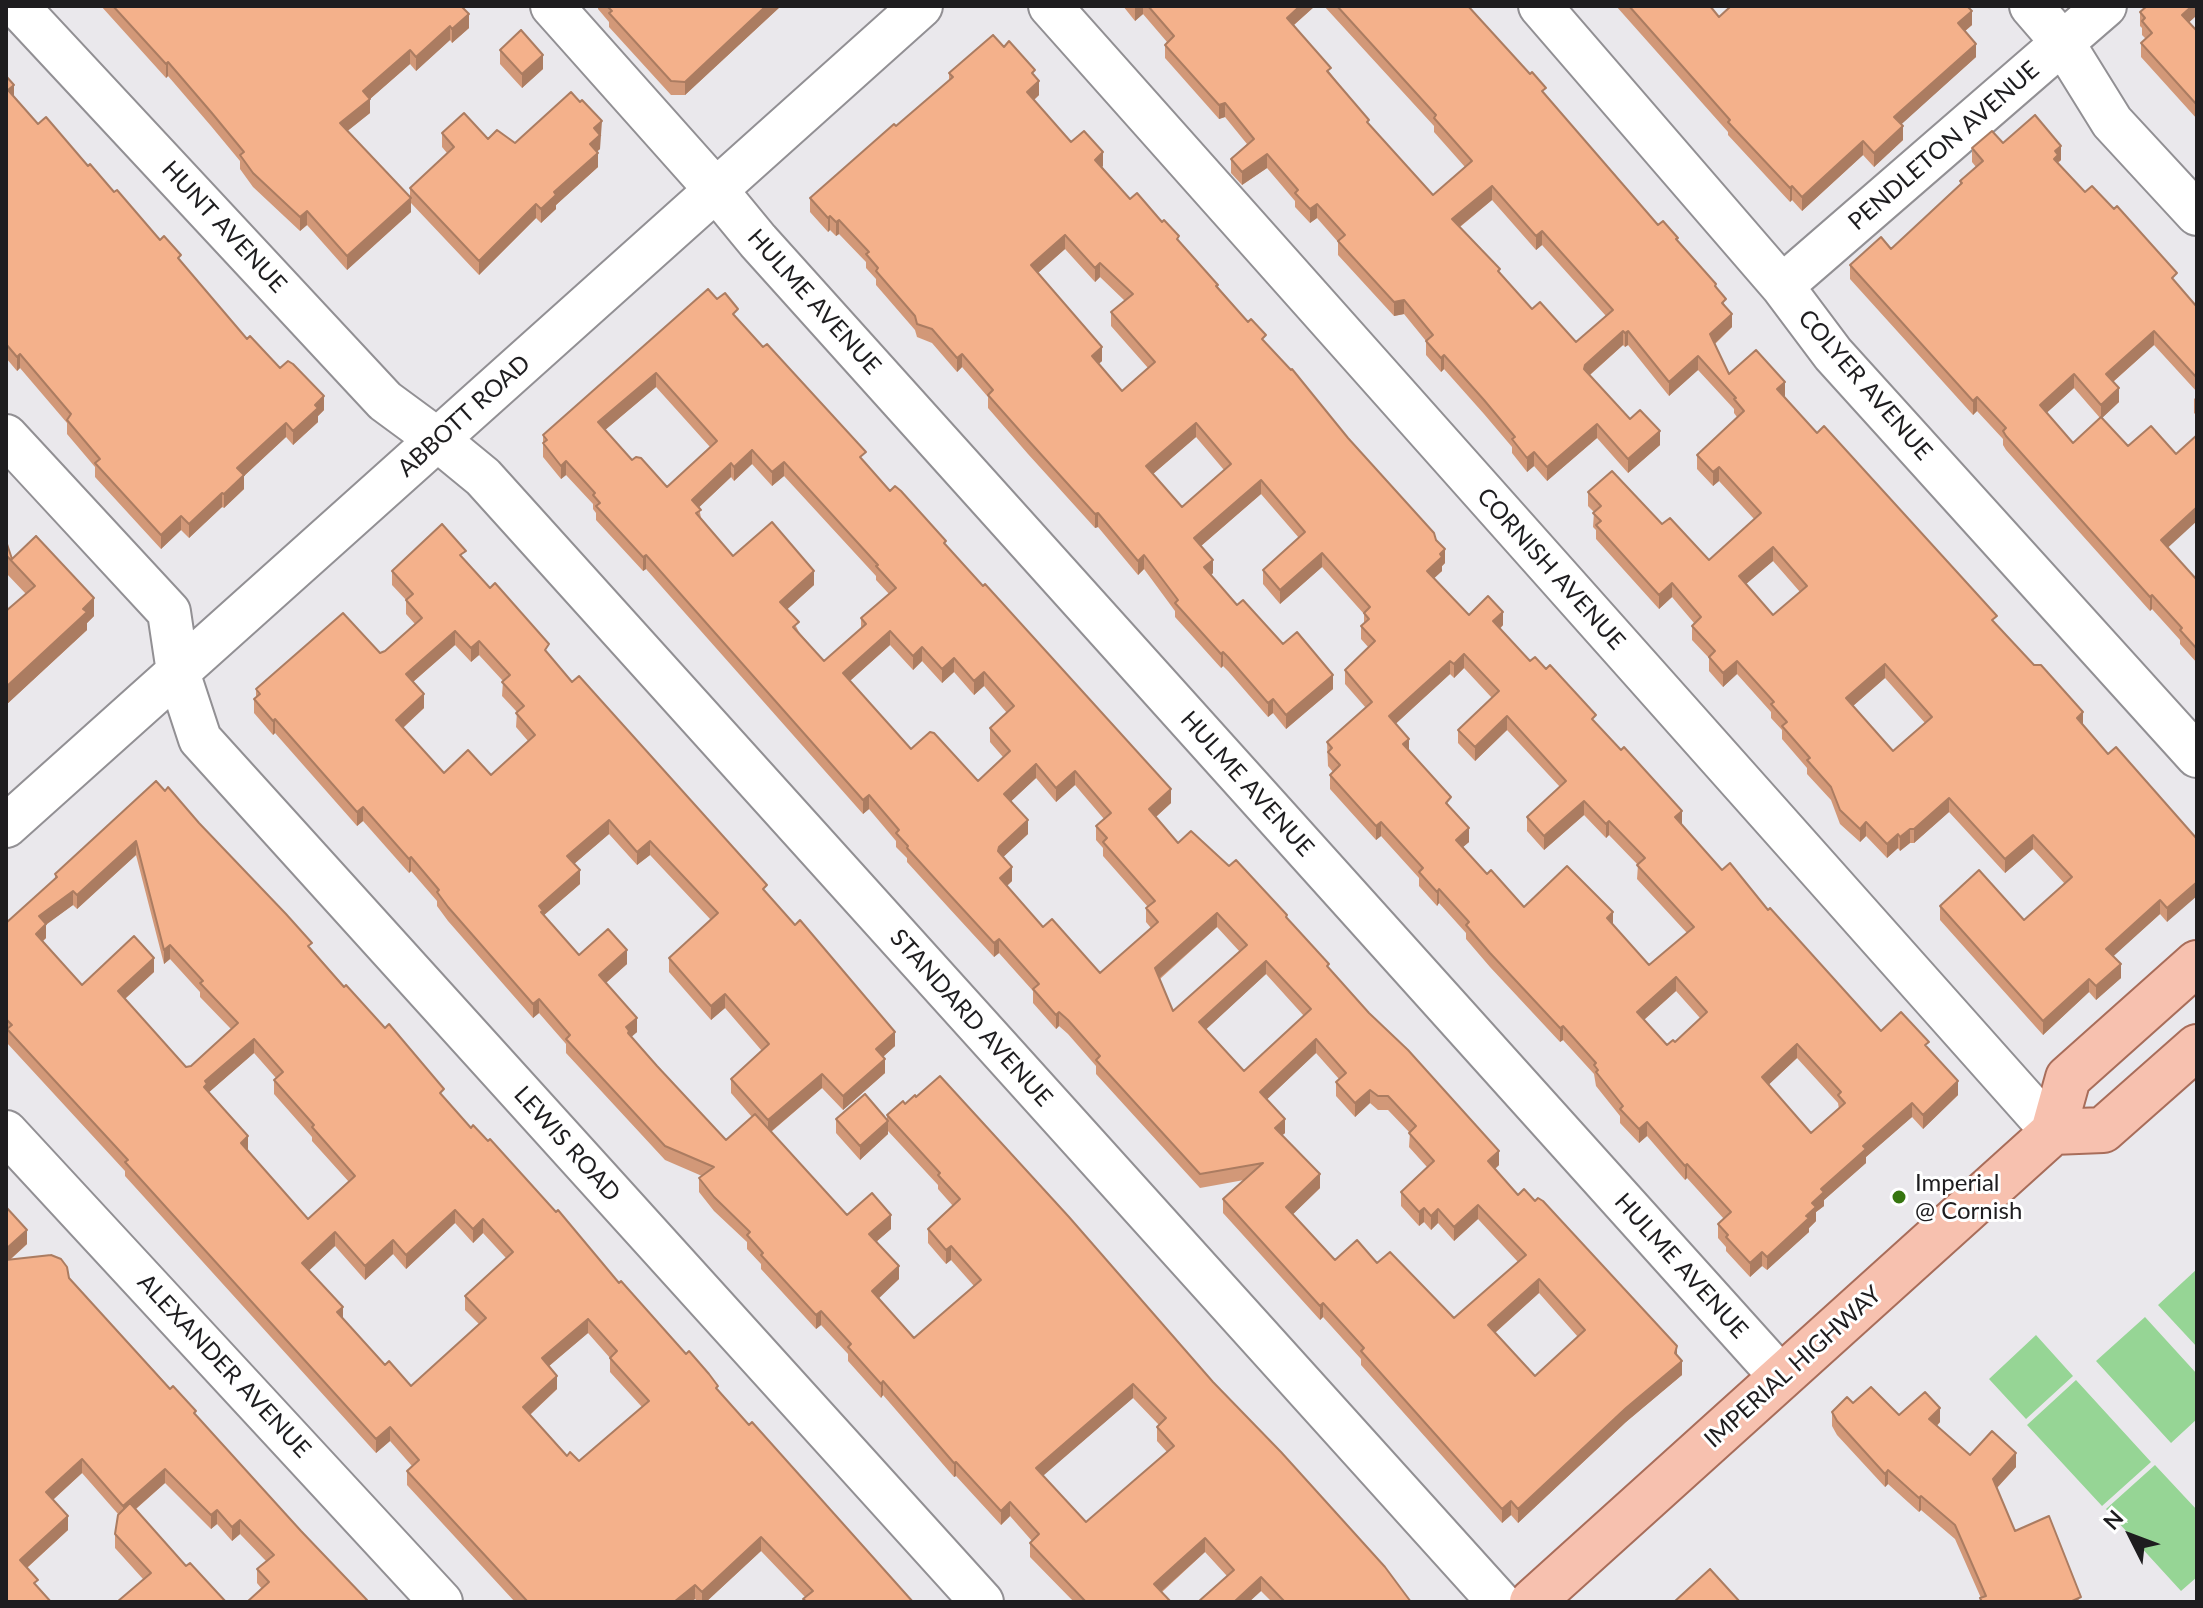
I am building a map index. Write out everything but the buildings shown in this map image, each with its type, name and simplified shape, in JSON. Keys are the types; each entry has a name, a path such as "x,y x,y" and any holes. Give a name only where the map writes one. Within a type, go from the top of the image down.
{"main road":[{"path":"2197,963 2068,1078 2053,1132 2103,1130 2197,1047"},
{"name":"IMPERIAL HIGHWAY","path":"1532,1602 2053,1132"}],"street":[{"name":"HUNT AVENUE","path":"17,6 385,401 438,440"},
{"name":"HULME AVENUE","path":"552,6 758,241 1781,1377"},
{"name":"ABBOTT ROAD","path":"6,826 921,6"},
{"name":"CORNISH AVENUE","path":"1050,6 2053,1132"},
{"name":"COLYER AVENUE","path":"1540,6 1782,286 1833,354 2197,756"},
{"path":"2031,6 2063,43 2112,122 2197,214"},
{"name":"PENDLETON AVENUE","path":"1782,286 2105,6"},
{"name":"LEWIS ROAD","path":"6,436 169,612 178,672 200,739 982,1602"},
{"name":"STANDARD AVENUE","path":"438,440 483,477 1499,1602"},
{"name":"ALEXANDER AVENUE","path":"6,1132 441,1602"}],"green space":[{"path":"2197,1269 2197,1347 2158,1305"},
{"path":"2145,1317 2197,1374 2197,1419 2171,1443 2096,1361"},
{"path":"2036,1335 2073,1376 2026,1419 1989,1379"},
{"path":"2076,1380 2151,1462 2102,1506 2027,1425"},
{"path":"2155,1465 2197,1510 2197,1577 2181,1591 2106,1509"}],"place":[{"name":"Imperial @ Cornish","path":"1899,1197"}]}
